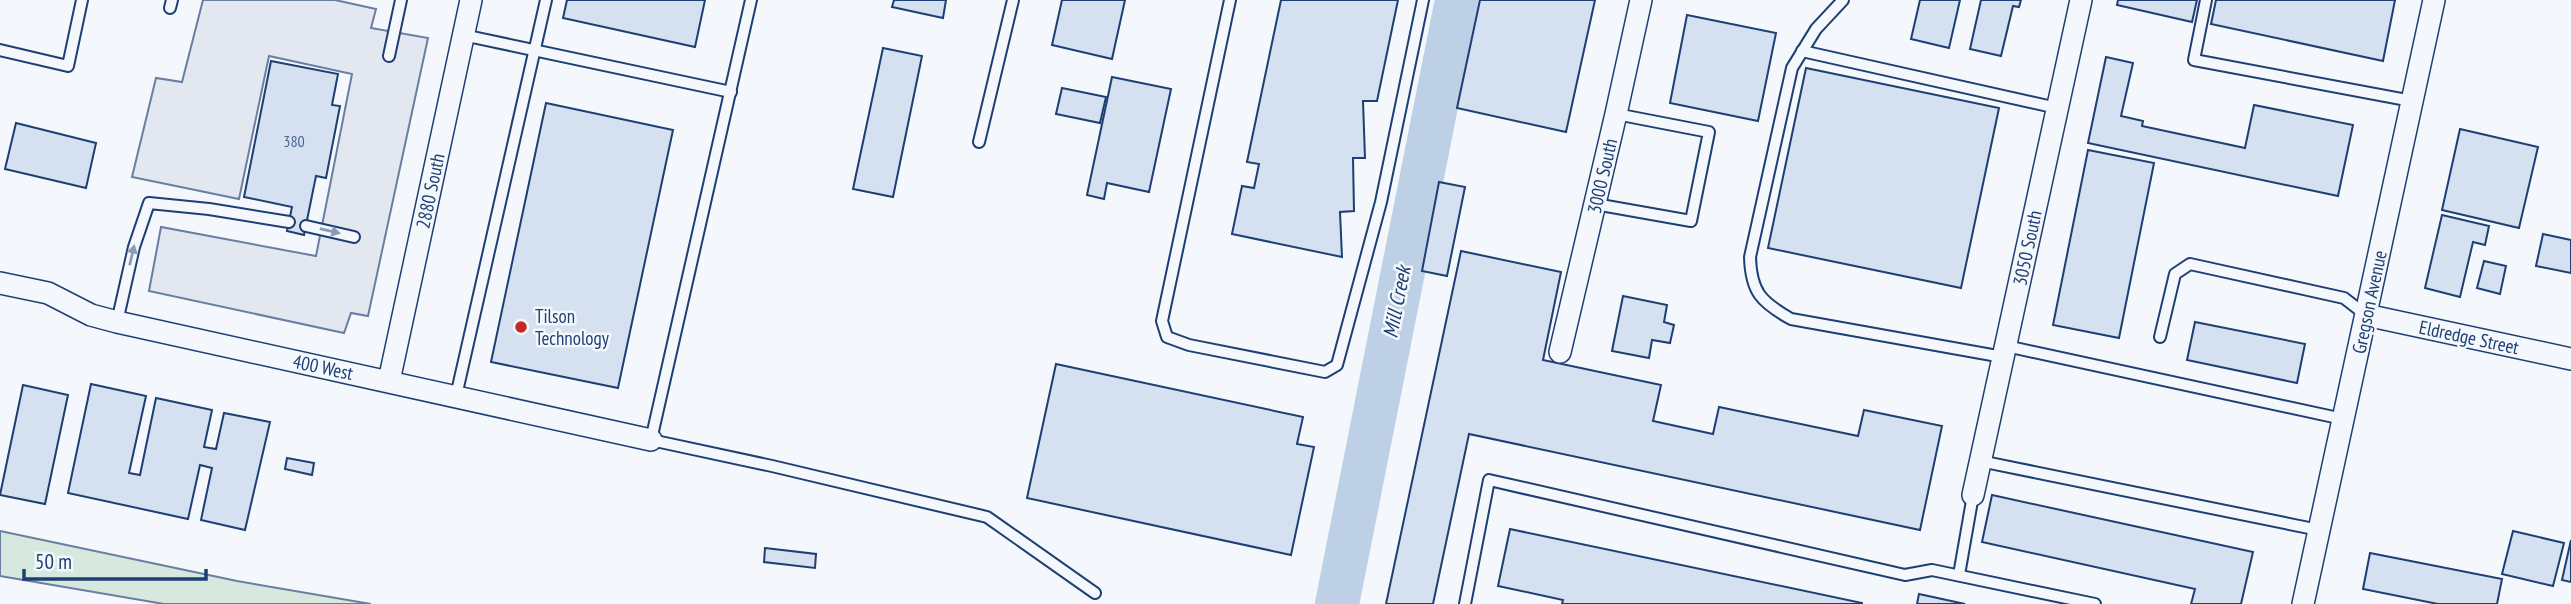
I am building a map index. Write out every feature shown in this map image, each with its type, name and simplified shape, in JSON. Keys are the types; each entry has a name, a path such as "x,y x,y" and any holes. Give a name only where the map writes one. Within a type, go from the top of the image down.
{"street":[{"name":"2880 South","path":"389,382 471,0"},
{"name":"3000 South","path":"1560,352 1641,0"},
{"name":"3050 South","path":"1973,495 2081,0"},
{"name":"Gregson Avenue","path":"2303,604 2434,0"},
{"name":"400 West","path":"0,283 48,293 92,315 117,322 651,440"},
{"name":"Eldredge Street","path":"2366,315 2571,359"}],"lane":[{"path":"0,50 68,66 82,0"},
{"path":"389,56 401,0"},
{"path":"456,396 545,0"},
{"path":"751,0 651,440 987,517 1095,593"},
{"path":"979,142 1013,0"},
{"path":"1230,0 1162,321 1167,337 1189,345 1325,372 1337,365 1381,202 1423,0"},
{"path":"1843,0 1816,29 1792,68 1750,257 1751,276 1756,292 1772,308 1791,319 2004,352 2343,419"},
{"path":"2206,0 2194,60 2412,101"},
{"path":"463,35 730,92"},
{"path":"1802,51 2057,108"},
{"path":"1595,204 1691,221 1709,132 1616,114"},
{"path":"117,322 134,247 149,203 209,209 289,222"},
{"path":"306,226 354,237"},
{"path":"2160,337 2175,274 2190,264 2344,298 2366,315"},
{"path":"1980,461 2319,530"},
{"path":"1465,604 1489,480 1905,575 1933,569 2095,604"},
{"path":"1959,575 1973,495"},
{"path":"2036,604 2039,591"}],"shaded area":[{"path":"203,0 335,0 376,9 371,28 428,38 368,316 351,313 344,333 149,291 161,227 316,256 352,74 269,56 239,199 132,177 156,78 182,82"},
{"path":"0,531 237,581 371,604 164,604 0,576"}],"building":[{"path":"567,0 705,0 695,47 563,18"},
{"path":"894,0 946,0 943,18 892,7"},
{"path":"1062,0 1125,0 1112,59 1052,45"},
{"path":"1281,0 1398,0 1377,101 1363,101 1365,158 1353,158 1354,211 1340,212 1342,257 1232,234 1242,186 1254,188 1259,164 1247,162"},
{"path":"1480,0 1595,0 1566,132 1457,108"},
{"path":"1920,0 1960,0 1949,48 1911,39"},
{"path":"1981,0 2021,0 2019,7 2013,6 2001,56 1970,49"},
{"path":"2118,0 2197,0 2192,22 2117,5"},
{"path":"2216,0 2395,0 2383,61 2211,24"},
{"path":"1687,15 1776,33 1758,121 1670,103"},
{"path":"883,48 922,56 893,197 853,189"},
{"path":"2106,57 2133,63 2121,116 2143,121 2142,126 2245,148 2254,105 2353,125 2338,196 2088,143"},
{"path":"271,61 338,74 332,105 340,106 326,178 316,176 304,235 287,231 292,207 244,197"},
{"path":"1806,68 1999,108 1961,288 1768,248"},
{"path":"1112,77 1171,89 1149,192 1107,183 1104,199 1087,195"},
{"path":"1062,88 1106,97 1100,123 1056,114"},
{"path":"546,103 673,130 618,388 491,362"},
{"path":"16,123 96,143 86,188 5,169"},
{"path":"2460,129 2538,147 2519,228 2442,210"},
{"path":"2088,150 2154,163 2119,338 2053,325"},
{"path":"1439,182 1465,187 1447,276 1422,271"},
{"path":"2442,215 2489,226 2485,245 2473,242 2460,297 2425,288"},
{"path":"2543,234 2571,240 2571,273 2536,266"},
{"path":"1461,251 1561,272 1543,360 1661,385 1653,421 1713,434 1719,407 1858,436 1864,410 1942,426 1920,530 1469,434 1433,604 1386,604"},
{"path":"2484,261 2506,266 2500,294 2477,288"},
{"path":"1623,296 1667,305 1664,322 1674,325 1670,343 1652,340 1649,358 1612,351"},
{"path":"2195,322 2305,344 2297,383 2187,360"},
{"path":"1056,364 1303,417 1297,444 1314,447 1291,555 1027,498"},
{"path":"91,384 146,396 129,473 140,475 156,398 212,410 204,447 216,449 224,413 270,422 245,530 201,520 212,468 200,465 188,519 68,493"},
{"path":"23,385 68,395 45,504 0,495"},
{"path":"287,458 314,463 312,475 285,469"},
{"path":"1992,495 2253,552 2241,604 2191,604 2195,589 1982,542"},
{"path":"1510,529 1862,604 1562,604 1563,600 1498,586"},
{"path":"2513,531 2564,543 2553,586 2502,574"},
{"path":"2571,540 2571,582 2562,580"},
{"path":"765,548 816,554 815,568 764,562"},
{"path":"2370,553 2502,579 2497,604 2438,604 2363,589"},
{"path":"1919,594 1965,604 1917,604"}],"waterway":[{"name":"Mill Creek","path":"1337,604 1457,0"}],"place":[{"name":"Tilson Technology","path":"521,327"}]}
